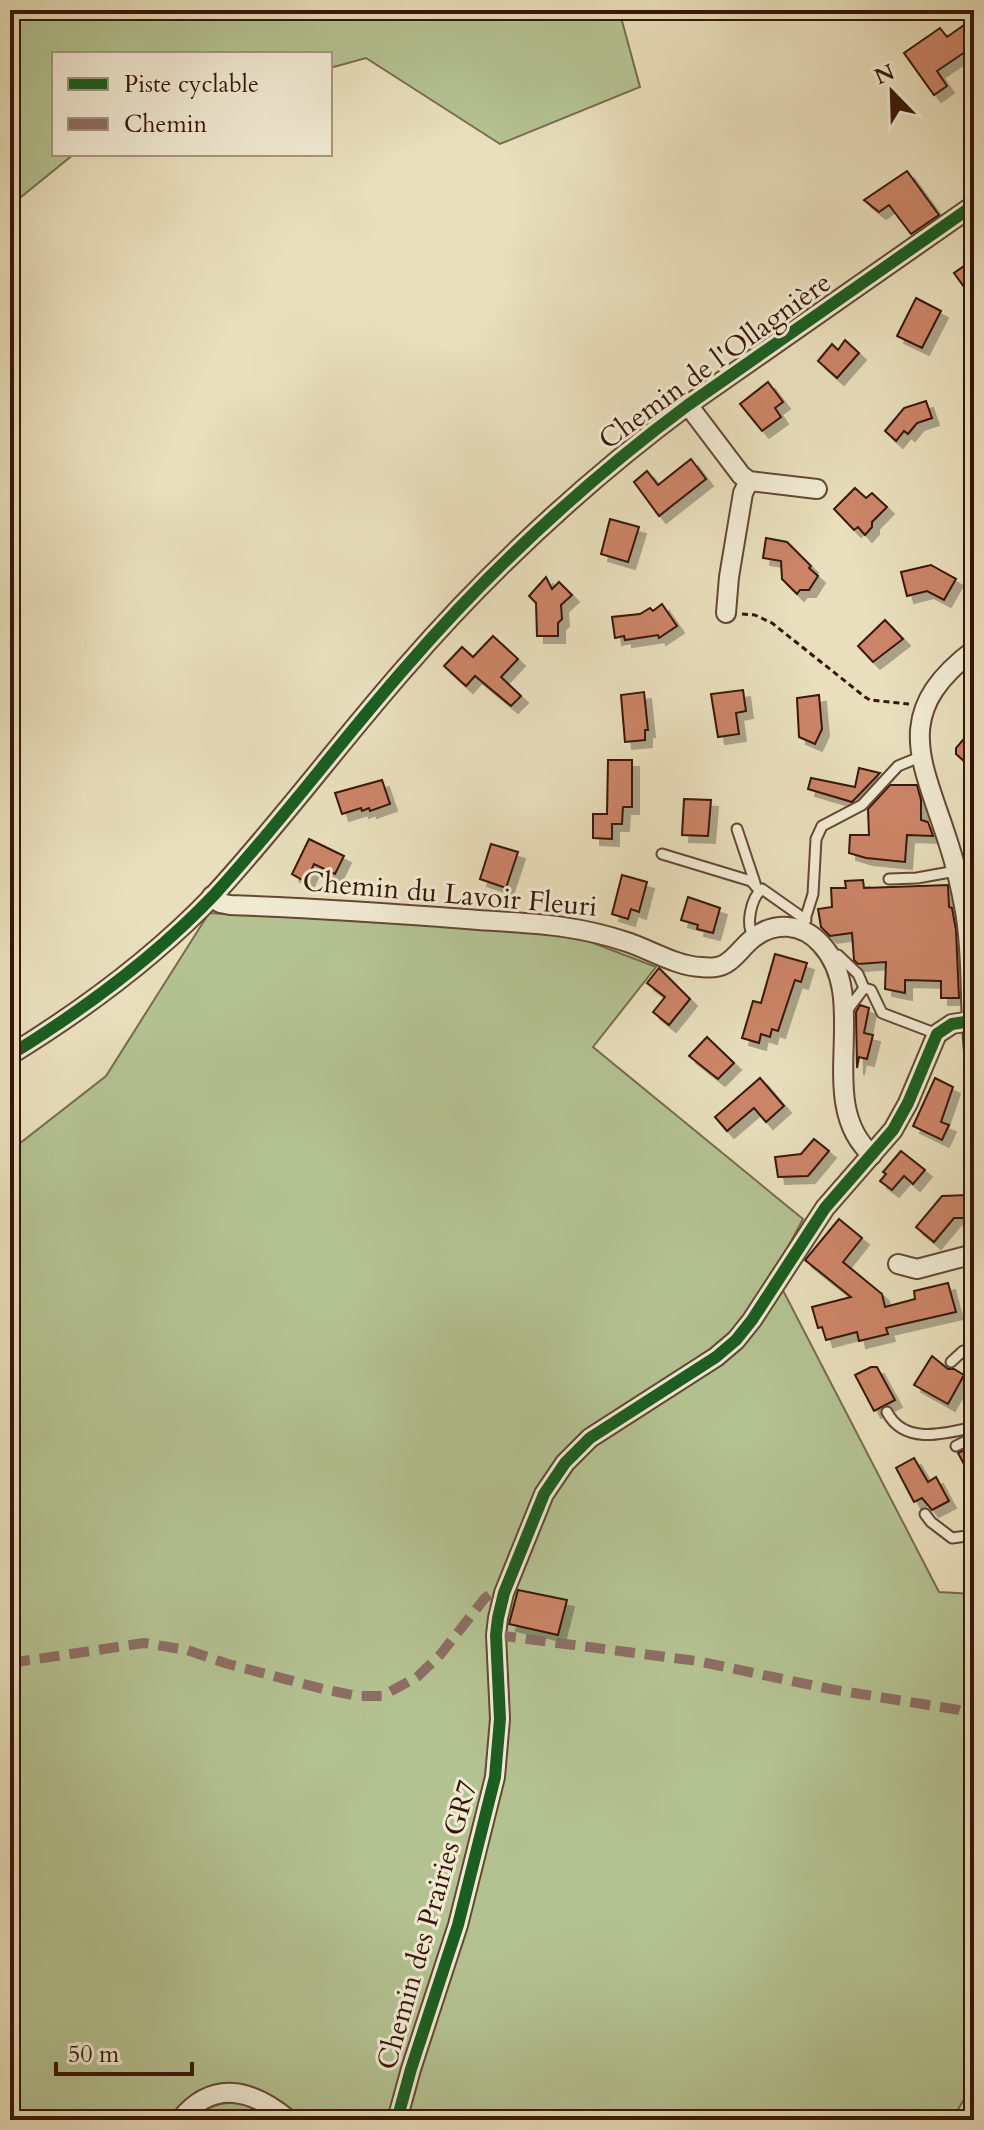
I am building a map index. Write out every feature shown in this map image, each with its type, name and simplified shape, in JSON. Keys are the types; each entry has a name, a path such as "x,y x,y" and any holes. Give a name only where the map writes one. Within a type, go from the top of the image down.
{"street":[{"name":"Chemin de l'Ollagnière","path":"10,1055 107,990 163,944 212,896 405,667 474,593 572,500 646,436 688,405 974,205"},
{"path":"688,405 741,475 749,481 817,489"},
{"path":"726,613 743,493 749,481"},
{"path":"974,650 955,664 940,681 924,709 919,737 920,757 956,871 966,915 974,1051"},
{"name":"Chemin du Lavoir Fleuri","path":"212,896 220,903 230,905 562,926 626,941 685,964 705,968 724,964 754,937 768,929 804,924"},
{"path":"804,924 830,956 842,981 846,1103 857,1138 872,1155"},
{"path":"937,1034 952,1024 971,1021"},
{"name":"Chemin des Prairies GR7","path":"397,2120 458,1925 495,1777 500,1719 498,1618 504,1593 544,1494 565,1463 590,1438 716,1357 736,1340 825,1208 893,1130 937,1034"},
{"path":"898,1264 917,1269 974,1254"},
{"path":"180,2120 192,2105 207,2096 225,2092 244,2094 263,2102 289,2120"}],"lane":[{"path":"974,60 974,78"},
{"path":"662,854 767,890 804,924 815,883 816,839 822,826 862,805 898,766 920,757"},
{"path":"737,829 757,887 749,924 754,937"},
{"path":"889,879 956,871"},
{"path":"830,956 838,955 858,974 864,988 874,994 882,1013 937,1034"},
{"path":"843,1010 849,1008 864,988"},
{"path":"951,1362 963,1351 974,1351"},
{"path":"887,1412 899,1429 912,1433 944,1434 974,1427"},
{"path":"956,1446 974,1437"},
{"path":"925,1514 952,1538 974,1535"}],"path":[{"path":"726,613 755,615 772,623 870,700 911,704 924,709"}],"green space":[{"path":"10,10 619,10 640,87 500,144 366,58 332,67 332,52 52,52 52,156 72,156 10,206"},
{"path":"209,913 562,931 656,967 593,1047 803,1219 774,1273 939,1592 974,1594 974,2082 952,2120 10,2120 10,1151 106,1076"}],"building":[{"path":"974,18 974,46 937,71 947,86 934,95 904,53 940,28 947,37"},
{"path":"907,171 939,215 911,234 889,205 879,212 864,200"},
{"path":"974,259 974,301 954,273"},
{"path":"916,298 941,311 922,348 897,336"},
{"path":"845,340 859,353 837,378 818,361 832,344 838,350"},
{"path":"768,382 783,402 775,408 781,417 762,431 740,404"},
{"path":"926,401 932,418 917,423 908,434 904,431 896,441 885,431 904,408"},
{"path":"691,459 706,479 659,516 634,482 647,471 658,485"},
{"path":"855,488 866,498 872,493 887,507 872,522 865,535 858,527 854,530 834,509"},
{"path":"610,519 639,527 628,562 601,554"},
{"path":"766,538 787,542 811,566 809,568 818,576 809,590 800,590 797,594 782,579 781,561 763,558"},
{"path":"931,565 956,579 944,600 927,591 907,596 901,572"},
{"path":"546,577 552,589 559,582 572,595 561,605 558,636 537,636 536,603 529,596"},
{"path":"662,604 677,626 659,638 658,635 625,640 624,636 615,638 612,617 640,614 650,608 653,611"},
{"path":"885,620 903,639 873,662 858,646"},
{"path":"493,636 518,659 501,677 521,696 511,706 475,676 466,686 444,666 462,647 473,657"},
{"path":"743,690 746,711 736,713 739,734 718,737 711,694"},
{"path":"644,692 648,730 645,730 645,740 625,742 621,695"},
{"path":"819,695 822,729 815,744 799,737 797,698"},
{"path":"974,727 974,770 956,754 956,748"},
{"path":"608,760 632,760 632,807 623,807 622,824 612,824 612,839 593,838 593,814 607,814"},
{"path":"859,768 880,773 852,802 808,789 811,778 855,787"},
{"path":"382,780 390,804 370,811 369,808 362,811 361,808 342,814 335,793"},
{"path":"890,785 917,785 921,820 928,822 933,836 907,835 905,862 849,853 850,835 869,835 868,809"},
{"path":"684,799 711,800 708,836 682,835"},
{"path":"309,839 344,856 335,874 314,864 306,882 292,874"},
{"path":"491,844 518,852 506,888 480,879"},
{"path":"622,875 647,882 639,912 631,909 628,919 612,914"},
{"path":"863,880 864,888 948,885 949,907 952,908 956,930 959,998 941,998 941,981 905,980 905,993 885,989 886,962 858,964 854,960 852,933 830,936 821,927 818,909 832,907 831,888 846,888 845,881"},
{"path":"688,897 720,908 713,933 681,920"},
{"path":"775,954 807,963 801,982 795,980 778,1031 772,1029 770,1037 761,1034 759,1043 742,1038 753,1001 761,1003"},
{"path":"659,968 690,999 669,1025 653,1012 665,997 647,983"},
{"path":"860,1005 869,1008 864,1033 873,1035 867,1059 859,1057 857,1068 856,1012"},
{"path":"707,1037 734,1063 718,1079 689,1056"},
{"path":"760,1078 784,1106 766,1122 754,1108 727,1131 715,1117"},
{"path":"935,1078 953,1087 941,1122 949,1125 942,1140 913,1126"},
{"path":"814,1139 829,1151 808,1176 778,1177 775,1157 801,1154"},
{"path":"901,1151 925,1170 913,1184 904,1176 892,1190 880,1181 886,1174 883,1172"},
{"path":"968,1195 968,1218 954,1218 934,1242 916,1227 942,1196"},
{"path":"839,1219 862,1238 843,1262 882,1294 885,1307 915,1299 914,1291 948,1283 956,1312 886,1328 888,1334 859,1341 857,1332 826,1340 822,1327 818,1328 812,1307 851,1297 805,1260"},
{"path":"932,1356 948,1369 964,1375 948,1404 914,1385"},
{"path":"877,1367 895,1400 874,1411 855,1375"},
{"path":"974,1445 974,1483 958,1453"},
{"path":"914,1458 928,1482 936,1477 949,1501 932,1510 922,1498 914,1502 896,1468"},
{"path":"518,1590 567,1600 558,1635 509,1624"}],"marked path":[{"path":"10,1663 144,1643 187,1650 323,1689 357,1696 382,1696 417,1677 440,1655 485,1598 492,1593 504,1593"},
{"path":"496,1635 697,1661 974,1715"}],"cycle path":[{"path":"10,1055 117,982 191,918 239,867 437,632 505,562 576,496 688,405 974,205"},
{"path":"397,2120 458,1925 495,1777 500,1719 498,1618 504,1593 544,1494 565,1463 590,1438 716,1357 736,1340 825,1208 893,1130 937,1034 952,1024 971,1021"}]}
